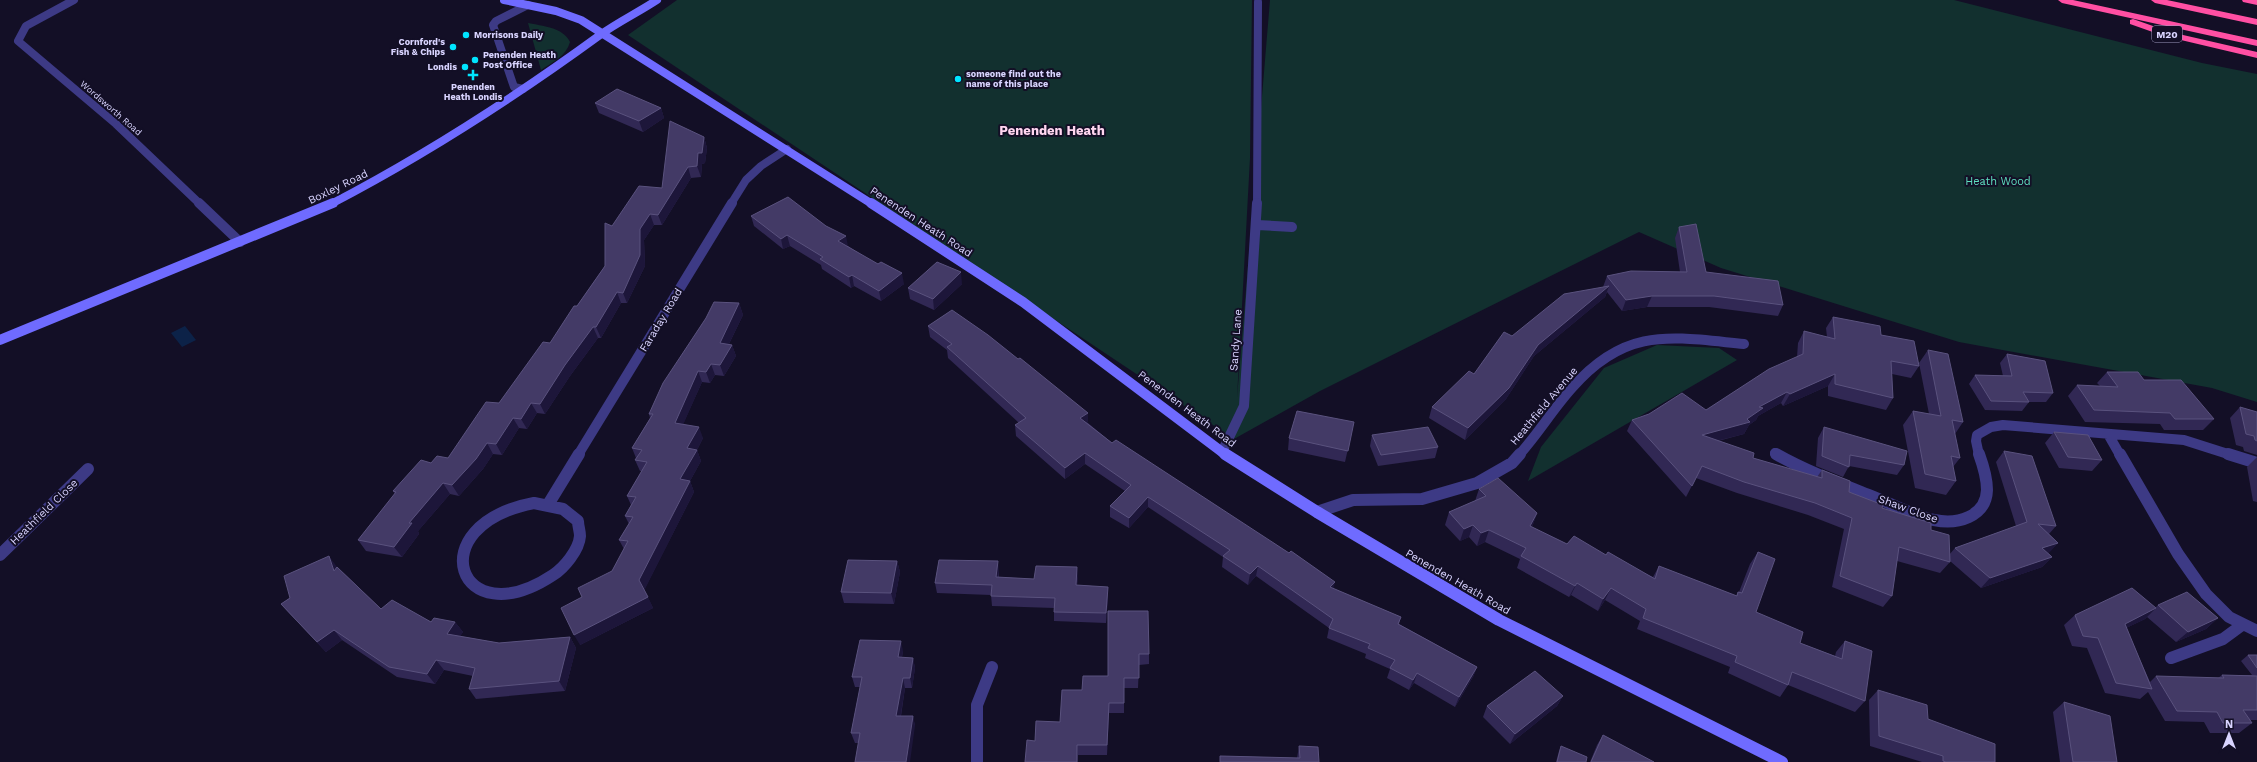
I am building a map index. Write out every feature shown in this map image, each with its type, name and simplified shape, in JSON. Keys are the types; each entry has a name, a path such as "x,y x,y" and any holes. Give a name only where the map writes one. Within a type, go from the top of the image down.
{"highway":[{"name":"M20","path":"2062,0 2257,43"},
{"path":"2155,0 2257,22"},
{"path":"2246,0 2257,2"},
{"name":"M20","path":"2079,4 2167,34 2257,55"}],"street":[{"name":"Wordsworth Road","path":"74,0 26,26 18,41 116,124 240,242"},
{"name":"Penenden Heath Road","path":"504,0 528,5 581,20 593,25 601,34 787,149 1023,302 1222,452 1317,512 1500,620 1782,762"},
{"name":"Boxley Road","path":"0,340 328,206 385,176 523,89 584,48 601,34 633,16 657,0"},
{"name":"Sandy Lane","path":"1222,452 1244,406 1257,225 1258,2"},
{"path":"523,89 514,86 493,26 496,21 528,5"},
{"name":"Faraday Road","path":"549,503 746,180 761,166 787,149"},
{"path":"1257,225 1292,227"},
{"name":"Heathfield Avenue","path":"1317,512 1353,500 1422,499 1477,483 1512,463 1532,442 1572,387 1609,354 1628,346 1648,339 1669,337 1744,344"},
{"name":"Shaw Close","path":"1775,452 1798,467 1820,478 1923,517 1948,522 1958,522 1973,516 1984,504 1987,495 1987,486 1976,441 1978,435 1983,431 1999,426 2011,425 2184,440 2257,463"},
{"path":"2108,434 2178,554 2206,594 2220,611 2242,625 2257,631"},
{"name":"Heathfield Close","path":"0,555 88,469"},
{"path":"534,503 549,503 563,507 572,514 578,524 580,536 577,548 569,561 557,573 542,583 525,590 508,594 492,593 478,589 468,581 462,571 461,558 466,545 474,532 487,521 507,510 534,503"},
{"path":"2171,658 2223,639 2242,625"},
{"path":"977,762 977,705 992,667"}],"green space":[{"name":"Heath Wood","path":"677,0 1252,0 1250,158 1237,398 1270,0 1954,0 2202,63 2257,74 2257,402 2212,388 1959,342 1721,268 1639,232 1320,391 1234,439 628,35"},
{"path":"528,23 546,26 557,30 567,37 570,42 562,55 541,70"},
{"path":"1657,345 1719,348 1737,360 1528,481 1541,447 1604,368"}],"water":[{"path":"185,326 196,340 182,347 171,333"}],"building":[{"path":"617,89 661,108 639,121 595,103"},
{"path":"670,121 704,137 702,153 698,153 697,166 688,167 658,215 650,214 640,229 640,255 623,293 617,292 596,327 593,327 565,365 540,404 531,403 521,419 513,418 496,444 487,443 476,459 452,485 443,483 409,523 412,523 394,547 358,540 396,492 393,491 421,460 431,463 437,456 448,458 486,402 499,403 543,342 550,343 574,306 577,306 605,266 605,223 612,226 639,186 662,188"},
{"path":"788,197 826,226 846,236 838,241 878,264 881,262 902,273 879,291 852,275 849,277 820,259 823,257 787,235 781,239 751,216"},
{"path":"1696,224 1706,272 1778,281 1783,305 1714,296 1652,296 1626,300 1607,276 1631,271 1687,272 1679,227"},
{"path":"937,262 961,272 933,299 908,288"},
{"path":"1609,286 1538,345 1509,388 1468,428 1432,407 1469,371 1474,374 1504,332 1512,336 1564,294"},
{"path":"714,302 739,303 720,343 732,345 720,365 711,364 706,372 698,371 675,423 699,427 687,448 697,450 680,479 690,481 639,580 648,597 574,635 561,608 582,597 578,588 612,571 628,541 619,540 633,517 625,516 636,497 627,496 647,462 635,460 642,450 632,448 653,414 649,414 663,383 706,318"},
{"path":"952,310 988,335 1018,359 1020,358 1088,413 1080,418 1112,443 1116,440 1289,553 1291,551 1335,582 1330,587 1401,617 1398,624 1477,667 1459,697 1417,673 1413,680 1390,668 1395,660 1368,648 1370,644 1329,628 1333,619 1258,566 1250,574 1223,556 1230,550 1148,497 1129,518 1110,506 1131,485 1085,453 1065,468 1015,425 1026,418 947,347 952,344 928,326"},
{"path":"1833,317 1880,326 1881,335 1914,341 1919,366 1891,361 1893,398 1835,384 1835,374 1790,394 1787,392 1759,407 1763,408 1747,419 1750,422 1702,435 1754,453 1753,458 1822,478 1822,470 1850,481 1849,492 1883,505 1882,508 1931,523 1931,530 1949,535 1950,562 1899,547 1892,596 1840,576 1852,518 1815,503 1744,482 1702,466 1692,486 1632,420 1649,414 1682,393 1706,410 1769,369 1803,354 1804,331 1835,339"},
{"path":"1928,350 1948,354 1963,422 1952,420 1960,458 1951,456 1956,481 1925,474 1913,411 1941,416"},
{"path":"2007,354 2045,361 2053,393 2023,392 2029,402 1991,401 1975,375 2012,376"},
{"path":"2107,372 2138,372 2144,380 2181,380 2214,419 2175,419 2170,413 2094,410 2077,385 2118,387"},
{"path":"2240,407 2257,412 2257,441 2255,440 2254,436 2246,434"},
{"path":"1297,411 1354,422 1348,451 1289,438"},
{"path":"1428,427 1438,447 1381,455 1372,435"},
{"path":"1824,427 1907,451 1904,465 1850,455 1849,467 1822,456"},
{"path":"2054,432 2088,435 2102,460 2068,457"},
{"path":"2004,451 2032,456 2056,526 2038,524 2058,543 2042,548 2052,557 1990,578 1955,548 2027,522"},
{"path":"1498,478 1537,513 1530,526 1567,544 1574,536 1606,555 1608,552 1655,579 1659,566 1737,596 1738,592 1742,593 1758,552 1775,559 1756,612 1803,632 1800,643 1842,659 1845,641 1872,651 1865,701 1792,672 1788,685 1735,662 1737,656 1643,618 1646,609 1611,588 1603,599 1577,583 1575,586 1521,556 1526,548 1489,530 1481,533 1473,525 1464,529 1449,512 1486,496 1479,489"},
{"path":"329,556 334,571 337,567 381,609 392,600 431,622 434,618 455,622 447,634 499,643 570,637 559,681 469,689 475,668 436,660 427,674 389,667 334,630 317,642 281,604 290,598 284,576"},
{"path":"848,560 897,561 891,593 841,592"},
{"path":"939,560 998,561 996,577 1034,579 1036,566 1077,567 1076,585 1108,587 1106,613 1054,612 1055,598 991,596 992,585 935,583"},
{"path":"2132,588 2156,608 2125,624 2152,689 2116,683 2098,638 2083,636 2075,615"},
{"path":"2187,592 2218,618 2188,632 2158,605"},
{"path":"1108,611 1148,611 1149,654 1139,654 1139,678 1124,678 1124,703 1109,703 1107,745 1077,745 1077,762 1025,762 1027,740 1035,741 1036,721 1060,722 1062,690 1082,690 1083,676 1108,676"},
{"path":"860,640 901,641 898,657 913,658 910,678 903,678 896,716 913,716 906,762 855,762 860,733 851,733 862,677 852,677"},
{"path":"2248,655 2257,655 2257,668"},
{"path":"1535,671 1563,696 1515,734 1487,706"},
{"path":"2222,675 2257,676 2257,710 2243,710 2252,723 2223,723 2217,712 2177,711 2156,676 2224,678"},
{"path":"1878,690 1927,705 1928,719 1995,744 1995,762 1946,762 1943,761 1943,756 1879,736"},
{"path":"2064,702 2110,716 2117,762 2073,762"},
{"path":"1603,735 1654,762 1591,762"},
{"path":"1299,746 1318,747 1319,762 1220,762 1220,756 1300,758"},
{"path":"1561,746 1587,757 1586,762 1557,762"}],"place":[{"name":"Morrisons Daily","path":"466,35"},
{"name":"Cornford's Fish & Chips","path":"453,47"},
{"name":"Penenden Heath Post Office","path":"475,60"},
{"name":"Londis","path":"465,67"},
{"name":"Penenden Heath Londis","path":"473,75"},
{"name":"someone find out the name of this place","path":"958,79"}],"district":[{"name":"Penenden Heath","path":"1052,130"}]}
